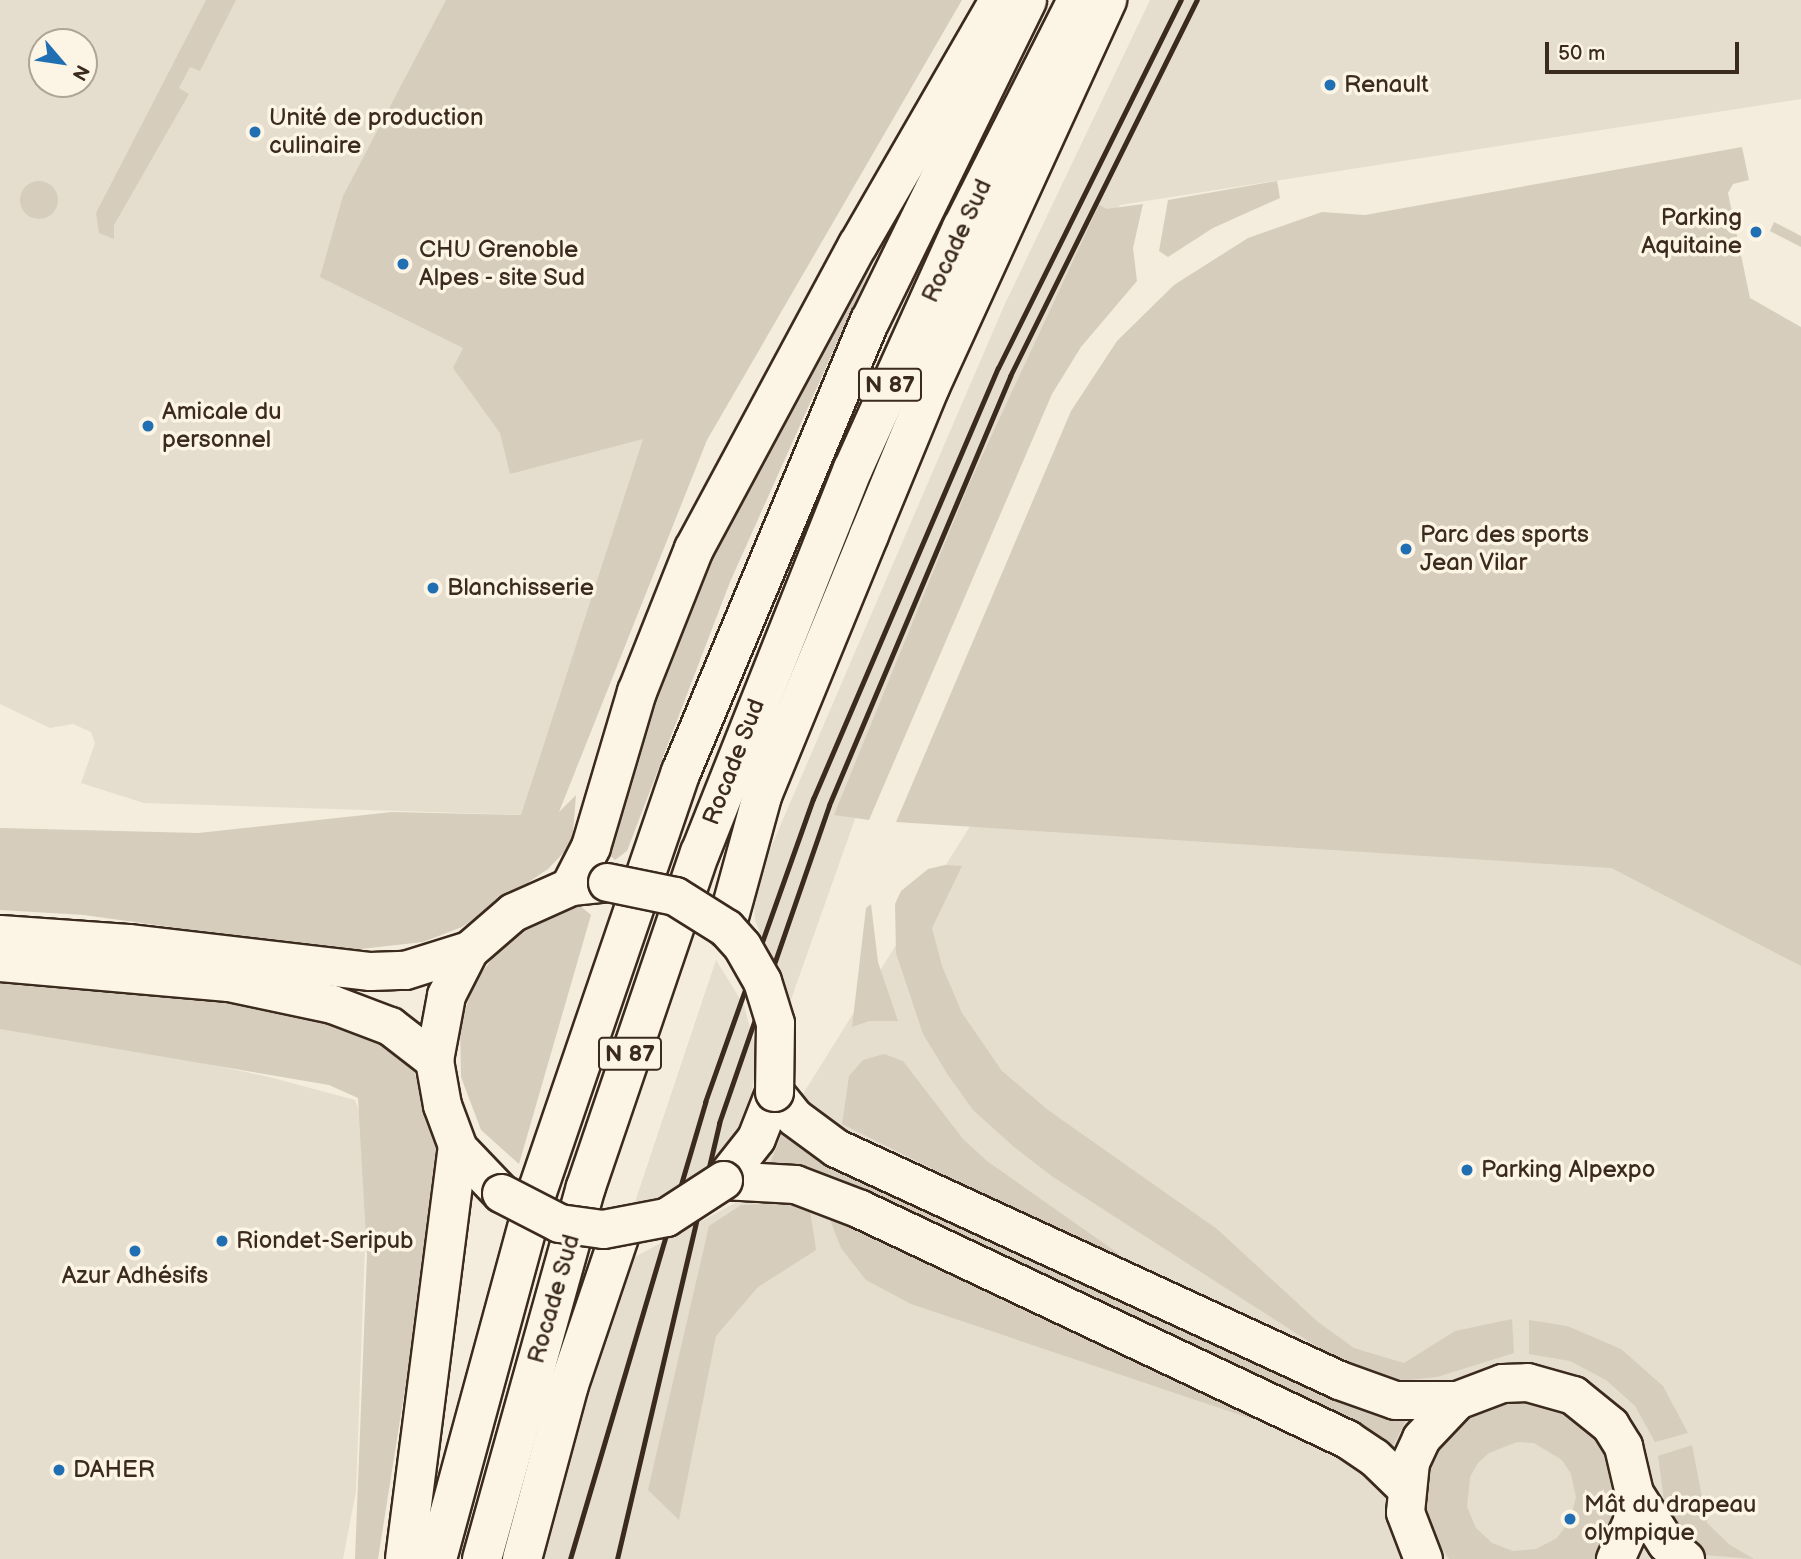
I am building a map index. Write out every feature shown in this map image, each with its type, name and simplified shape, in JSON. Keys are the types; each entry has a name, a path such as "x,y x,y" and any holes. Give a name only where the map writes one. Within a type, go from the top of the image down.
{"highway":[{"path":"589,884 591,847 637,692 694,549 858,245 999,0"},
{"name":"Rocade Sud","path":"437,1559 537,1192 681,772 864,332 1027,0"},
{"name":"Rocade Sud","path":"482,1559 586,1187 699,853 859,456 962,228 1077,0"},
{"path":"726,928 747,839 930,387 1107,0"},
{"path":"405,1559 458,1147"},
{"path":"522,1559 569,1385 622,1227"}],"main road":[{"path":"589,884 675,896 726,928 762,981 773,1016 778,1047 774,1092 756,1138 723,1180 666,1217 622,1227 559,1223 501,1192 458,1147 442,1105 434,1060 446,995 470,950 513,912 589,884"},
{"path":"0,934 128,943 370,971 405,970 470,950"},
{"path":"0,962 228,982 332,1004 390,1026 434,1060"},
{"path":"774,1092 813,1134 879,1167 1377,1396 1457,1400"},
{"path":"723,1180 795,1184 860,1209 1347,1439 1374,1457 1405,1487"},
{"path":"1423,1559 1405,1512 1405,1487 1421,1438 1457,1400 1479,1390 1514,1382 1550,1386 1573,1395 1593,1408 1616,1436 1631,1469 1634,1493 1632,1521 1615,1559"},
{"path":"1634,1493 1666,1542 1685,1559"}],"shaded area":[{"name":"CHU Grenoble Alpes - site Sud","path":"0,0 961,0 700,443 557,816 144,803 81,783 95,743 91,732 73,724 50,728 0,704"},
{"path":"206,0 236,0 200,71 190,67 179,88 189,94 114,225 114,239 99,233 96,213"},
{"path":"446,0 962,0 707,440 559,812 576,795 572,844 548,869 462,927 423,942 343,951 84,915 0,910 0,828 198,833 392,812 521,815 643,439 510,474 500,433 453,368 463,348 320,277 343,196"},
{"path":"1150,0 1801,0 1801,99 1120,205 1015,427 888,726 788,1008 755,920 753,889 1004,306"},
{"name":"Parc des sports Jean Vilar","path":"1742,147 1749,180 1733,184 1728,193 1750,298 1801,327 1801,966 1611,868 896,822 1071,411 1117,341 1174,285 1248,238 1322,212 1365,215"},
{"path":"39,181 53,186 58,200 53,214 39,219 25,214 20,200 25,186"},
{"path":"1277,181 1280,198 1213,228 1168,257 1159,251 1168,200"},
{"path":"1143,204 1133,248 1137,281 1081,347 1052,394 869,820 834,815 969,484 1099,205 1107,209"},
{"path":"895,213 730,582 627,851 615,860 606,852 630,762 712,540"},
{"path":"1774,222 1801,236 1801,247 1770,231"},
{"path":"972,823 1609,867 1801,966 1801,1559 544,1559 584,1384 631,1259 735,1203"},
{"path":"945,865 962,866 932,928 942,966 962,1013 1002,1071 1048,1110 1217,1229 1318,1322 1354,1348 1404,1363 1455,1331 1512,1319 1514,1353 1437,1377 1408,1380 1380,1378 1347,1366 1053,1177 1014,1147 973,1110 923,1034 896,953 895,904 901,891 928,869"},
{"path":"578,904 591,915 519,1164 481,1130 461,1077 460,1025 475,981 507,940 533,918"},
{"path":"871,904 878,962 898,1021 869,1021 852,1027 866,908"},
{"path":"716,960 744,1005 754,1043 754,1079 747,1116 721,1158 692,1186 632,1211"},
{"path":"0,975 149,986 335,1020 384,1040 414,1071 438,1147 439,1174 378,1559 355,1559 367,1255 358,1098 329,1085 0,1029"},
{"path":"0,1019 269,1077 355,1100 362,1120 367,1191 356,1491 343,1559 0,1559"},
{"path":"884,1054 903,1061 963,1139 987,1161 1119,1254 1116,1260 842,1124 849,1076 863,1060"},
{"path":"784,1128 1341,1399 1384,1416 1407,1418 1390,1452 783,1166 770,1164"},
{"path":"788,1203 810,1210 816,1250 758,1287 716,1336 679,1520 648,1490 709,1226 741,1205"},
{"path":"829,1217 1253,1414 1252,1419 911,1304 866,1280 841,1248"},
{"path":"1529,1320 1567,1326 1621,1349 1663,1386 1688,1433 1655,1442 1635,1406 1606,1380 1570,1361 1529,1354"},
{"path":"1523,1398 1559,1404 1604,1443 1618,1504 1604,1545 1593,1559 1449,1559 1434,1535 1425,1504 1432,1457 1461,1419 1488,1403","holes":["1517,1442 1534,1443 1562,1460 1571,1474 1576,1497 1570,1520 1557,1538 1536,1549 1513,1551 1492,1543 1476,1528 1467,1507 1470,1477 1478,1463 1489,1453"]},
{"path":"1692,1445 1707,1523 1730,1545 1754,1559 1705,1555 1688,1545 1666,1515 1658,1456"}],"railway":[{"path":"570,1559 705,1102 813,799 998,368 1181,0"},
{"path":"617,1559 719,1123 829,805 1010,376 1197,0"}],"place":[{"name":"Renault","path":"1330,85"},
{"name":"Unité de production culinaire","path":"255,132"},
{"name":"Parking Aquitaine","path":"1756,232"},
{"name":"CHU Grenoble Alpes - site Sud","path":"403,264"},
{"name":"Amicale du personnel","path":"148,426"},
{"name":"Parc des sports Jean Vilar","path":"1406,549"},
{"name":"Blanchisserie","path":"433,588"},
{"name":"Parking Alpexpo","path":"1467,1170"},
{"name":"Riondet-Seripub","path":"222,1241"},
{"name":"Azur Adhésifs","path":"135,1251"},
{"name":"DAHER","path":"59,1470"},
{"name":"Mât du drapeau olympique","path":"1570,1519"}]}
